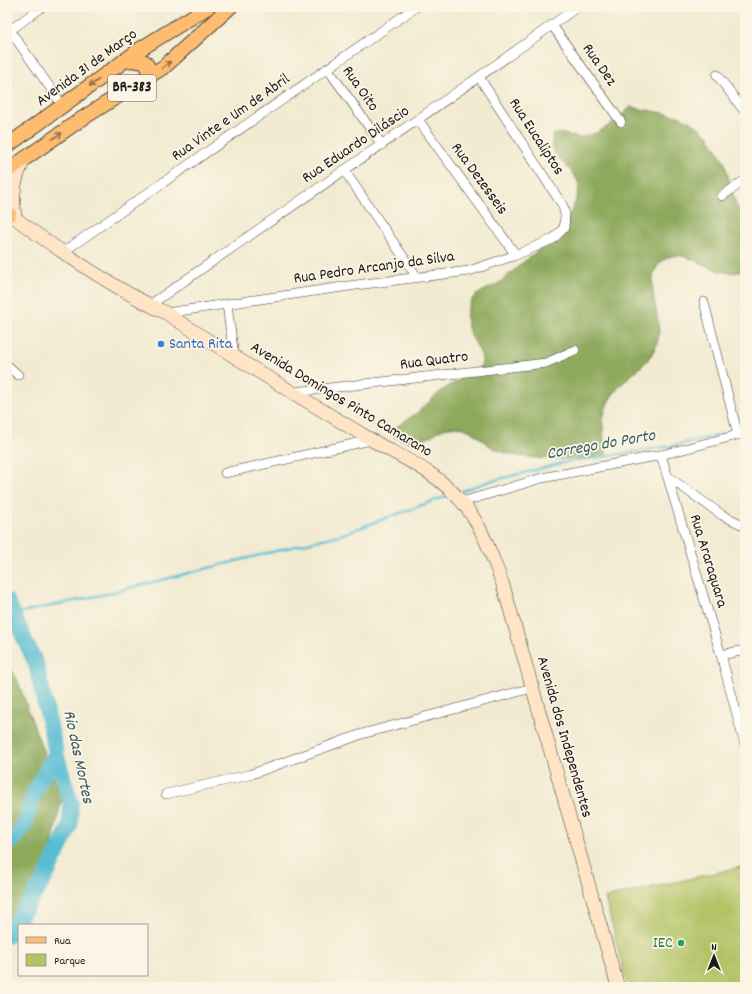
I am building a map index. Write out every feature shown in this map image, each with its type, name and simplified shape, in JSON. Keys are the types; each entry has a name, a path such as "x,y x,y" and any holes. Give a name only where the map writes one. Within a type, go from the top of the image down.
{"main road":[{"name":"Avenida 31 de Março","path":"7,146 124,61 208,7"},
{"name":"BR-383","path":"7,171 91,112 147,79 165,66 230,7"},
{"path":"124,61 132,60 144,62 149,69 147,79"},
{"path":"10,214 14,182 25,158"},
{"name":"Avenida Domingos Pinto Camarano","path":"10,214 63,252 150,305 166,313 371,440 416,463 435,476 462,502"},
{"name":"Avenida dos Independentes","path":"462,502 486,539 495,564 618,987"}],"street":[{"path":"42,7 9,28 63,106"},
{"path":"398,7 404,15"},
{"name":"Rua Vinte e Um de Abril","path":"63,252 416,7"},
{"name":"Rua Eduardo Diláscio","path":"150,305 344,170 418,121 576,7"},
{"name":"Rua Dez","path":"552,25 621,122"},
{"name":"Rua Oito","path":"328,69 382,145"},
{"path":"717,75 745,112"},
{"name":"Rua Eucaliptos","path":"479,77 563,206 565,215"},
{"name":"Rua Dezesseis","path":"418,121 516,255"},
{"path":"344,170 418,277"},
{"path":"722,196 745,180"},
{"name":"Rua Pedro Arcanjo da Silva","path":"166,313 469,270 516,255 553,239 561,233 565,222 565,215"},
{"path":"462,502 542,478 661,455 740,432 704,302"},
{"path":"227,304 234,356"},
{"name":"Rua Quatro","path":"295,392 546,363 575,350"},
{"path":"7,365 18,375"},
{"path":"225,473 371,440"},
{"name":"Rua Araraquara","path":"661,455 745,745"},
{"path":"667,476 722,515 745,526"},
{"path":"720,655 745,650"},
{"path":"166,794 249,775 362,734 532,688"}],"green space":[{"path":"631,107 679,116 693,123 708,135 724,161 736,205 745,218 745,270 734,273 724,272 685,257 676,256 667,258 658,265 654,274 653,285 659,330 658,340 649,358 616,391 606,409 603,419 603,430 607,457 550,459 520,456 495,449 474,433 459,427 443,429 423,440 405,440 393,436 392,432 395,428 418,412 441,391 480,367 482,361 481,354 469,332 467,323 467,314 472,299 483,291 499,283 538,250 555,234 569,215 578,193 579,186 577,179 555,153 552,146 553,135 563,134 576,137 588,136 608,126"},
{"path":"7,662 18,681 40,743 62,798 45,878 7,936"},
{"name":"IEC","path":"745,866 745,987 628,987 605,898"}],"waterway":[{"name":"Corrego do Porto","path":"462,491 487,482 567,462 671,446 725,434"},
{"path":"14,614 106,594 343,534 447,496"},
{"name":"Rio das Mortes","path":"7,601 36,664 56,753 71,804 70,826 45,878 7,936"},
{"path":"7,846 23,828 35,791 56,753"}],"place":[{"name":"Santa Rita","path":"161,344"},
{"name":"IEC","path":"681,943"}]}
